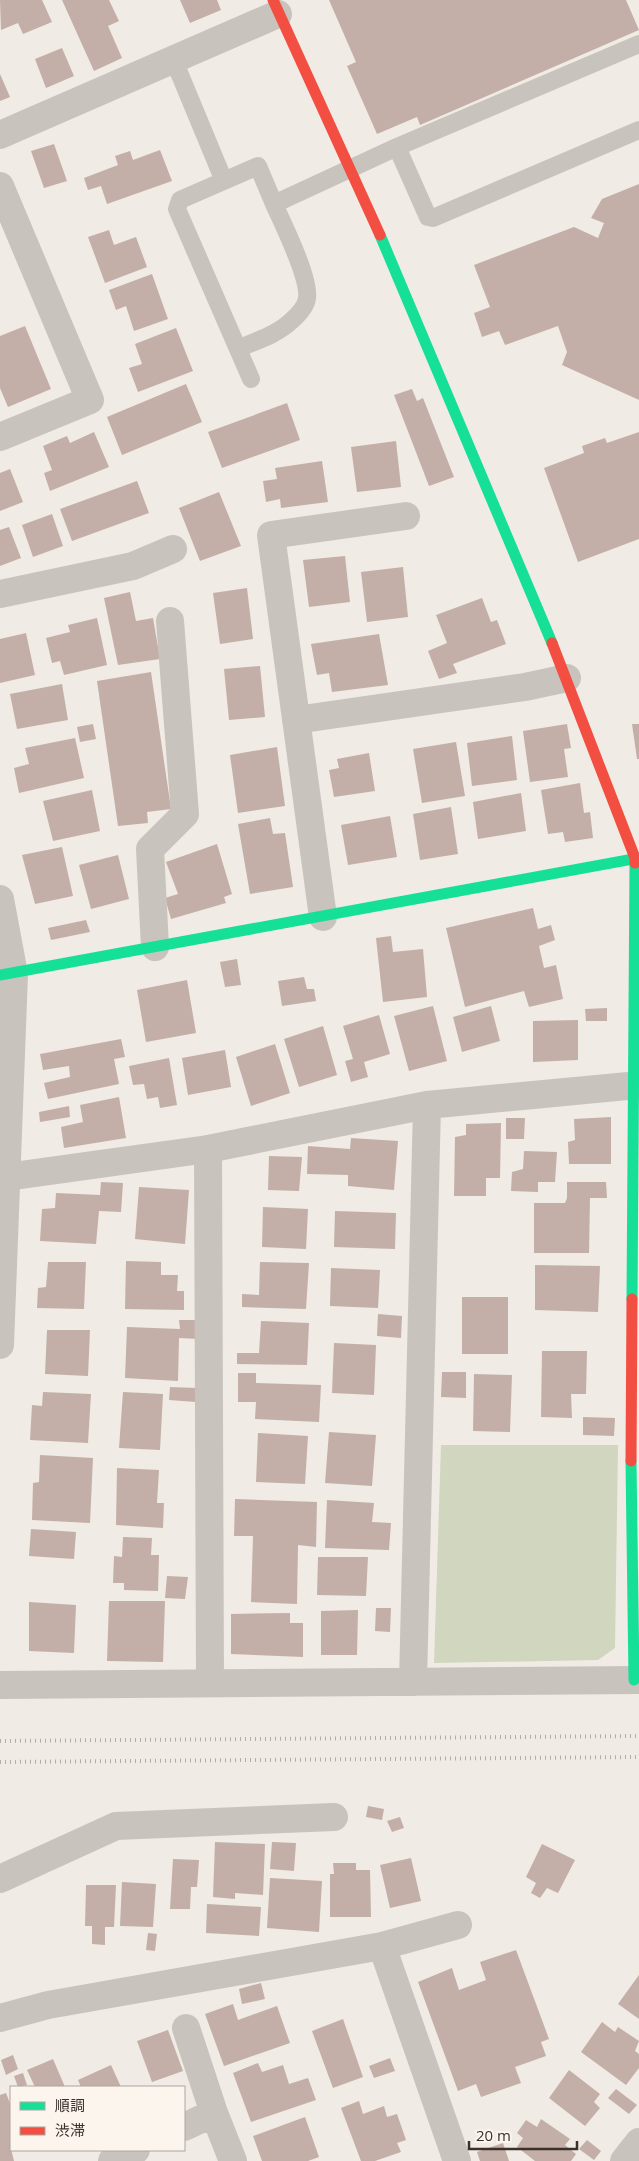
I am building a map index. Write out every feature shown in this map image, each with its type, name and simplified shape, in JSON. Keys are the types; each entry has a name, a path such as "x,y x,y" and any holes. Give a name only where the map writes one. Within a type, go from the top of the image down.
{"street":[{"path":"0,135 173,58 275,7 398,275 567,678 637,858 631,1480 637,1680 0,1685"},
{"path":"0,186 90,400 0,437"},
{"path":"323,917 272,535 406,516"},
{"path":"0,594 133,566 173,549"},
{"path":"155,947 150,849 185,814 170,621"},
{"path":"296,720 524,687 567,678"},
{"path":"7,974 637,858"},
{"path":"0,899 7,974 0,1345"},
{"path":"3,1179 208,1149 427,1105 636,1085"},
{"path":"413,1682 427,1105"},
{"path":"208,1149 210,1683"},
{"path":"0,1879 116,1826 334,1817"},
{"path":"0,2018 48,2005 382,1946 458,1925"},
{"path":"382,1946 457,2161"},
{"path":"186,2028 214,2113 233,2161"},
{"path":"185,2127 214,2113"},
{"path":"624,2161 639,2142"},
{"path":"112,2161 134,2151"}],"lane":[{"path":"274,204 397,147 639,44"},
{"path":"173,58 224,181"},
{"path":"397,147 428,217 433,218 639,130"},
{"path":"238,349 289,323 301,311 307,300 308,290 303,273 258,166 180,200 178,209 238,349 251,379"}],"green space":[{"path":"441,1445 618,1445 615,1648 598,1660 434,1663"}],"building":[{"path":"0,0 42,0 52,22 23,34 18,23 1,30"},
{"path":"62,0 109,0 119,21 108,26 122,58 94,71"},
{"path":"180,0 217,0 221,10 190,23"},
{"path":"329,0 626,0 639,30 420,125 417,117 377,134 347,66 356,62"},
{"path":"62,48 74,76 46,88 35,59"},
{"path":"0,74 10,97 0,101"},
{"path":"54,144 67,181 44,188 31,151"},
{"path":"160,150 172,181 107,204 101,186 88,190 84,178 118,165 115,156 130,151 133,160"},
{"path":"639,184 639,400 562,365 567,352 558,326 505,345 499,331 482,337 474,313 490,307 474,265 574,227 598,238 604,223 591,218 602,199"},
{"path":"109,230 114,245 136,237 147,267 105,283 88,237"},
{"path":"152,274 168,319 134,331 126,306 116,310 109,290"},
{"path":"25,326 51,389 8,407 0,388 0,336"},
{"path":"176,328 193,371 138,392 129,368 142,364 135,344"},
{"path":"186,384 202,422 122,455 107,417"},
{"path":"412,389 417,401 423,398 454,477 429,486 394,395"},
{"path":"287,403 300,440 222,468 208,432"},
{"path":"94,432 109,467 50,491 44,473 52,470 43,446 67,436 70,443"},
{"path":"639,432 639,539 578,562 544,468 584,453 582,446 605,438 607,443"},
{"path":"396,441 401,487 357,492 351,447"},
{"path":"322,461 328,502 281,508 280,499 266,502 263,481 277,479 275,468"},
{"path":"10,469 23,502 0,511 0,473"},
{"path":"137,481 149,513 72,541 60,509"},
{"path":"219,492 241,546 200,561 179,508"},
{"path":"52,514 63,546 33,557 22,525"},
{"path":"9,527 21,558 0,566 0,530"},
{"path":"345,556 350,602 309,607 303,560"},
{"path":"403,567 408,617 367,622 361,572"},
{"path":"247,588 253,639 220,644 213,593"},
{"path":"130,592 136,621 153,618 160,659 118,665 104,598"},
{"path":"482,598 491,622 497,620 506,644 453,664 457,673 439,679 428,651 447,643 436,615"},
{"path":"97,618 107,665 64,675 60,661 52,663 46,638 70,632 68,625"},
{"path":"26,633 35,675 0,683 0,639"},
{"path":"379,634 388,685 332,692 329,673 317,675 311,644"},
{"path":"260,666 265,717 229,720 224,669"},
{"path":"151,672 171,809 147,812 148,823 118,826 97,681"},
{"path":"62,684 68,720 17,729 10,694"},
{"path":"93,724 96,739 80,742 77,727"},
{"path":"567,724 571,748 564,749 568,777 530,782 523,731"},
{"path":"632,724 639,724 639,759 637,759"},
{"path":"512,736 517,780 472,786 467,743"},
{"path":"75,738 84,778 19,793 14,768 29,764 25,748"},
{"path":"456,742 465,796 422,803 413,749"},
{"path":"277,747 285,806 238,813 230,755"},
{"path":"369,753 375,791 334,797 329,770 339,768 337,759"},
{"path":"580,783 584,813 590,812 593,838 565,842 563,832 548,834 541,790"},
{"path":"92,790 100,831 53,841 43,801"},
{"path":"521,793 526,831 478,839 473,802"},
{"path":"451,807 458,854 420,860 413,814"},
{"path":"390,816 397,857 348,865 341,825"},
{"path":"270,818 273,834 285,833 293,887 250,894 238,824"},
{"path":"217,844 232,894 224,897 226,903 171,919 165,898 178,894 166,862"},
{"path":"62,847 73,896 35,904 22,855"},
{"path":"118,855 129,899 91,909 79,865"},
{"path":"533,908 538,929 551,925 555,940 539,946 544,968 556,965 563,999 529,1007 524,991 465,1007 446,928"},
{"path":"86,920 90,932 51,940 48,928"},
{"path":"391,936 393,952 423,949 427,997 383,1002 376,938"},
{"path":"237,959 241,985 225,987 220,962"},
{"path":"304,977 307,989 314,989 316,1001 282,1006 278,981"},
{"path":"187,980 196,1033 146,1042 137,990"},
{"path":"433,1006 447,1061 409,1071 394,1016"},
{"path":"491,1006 500,1041 462,1052 453,1017"},
{"path":"607,1008 607,1021 586,1021 585,1009"},
{"path":"379,1015 390,1054 364,1062 368,1077 351,1082 345,1061 353,1059 343,1026"},
{"path":"578,1020 578,1060 533,1062 533,1021"},
{"path":"323,1026 337,1075 299,1087 284,1039"},
{"path":"121,1039 125,1057 114,1059 119,1084 48,1099 44,1083 70,1077 69,1066 43,1070 40,1054"},
{"path":"275,1044 290,1093 251,1106 236,1057"},
{"path":"225,1050 231,1087 188,1095 182,1058"},
{"path":"169,1058 177,1105 160,1108 158,1097 147,1099 144,1084 133,1085 129,1066"},
{"path":"119,1097 126,1138 64,1148 61,1127 83,1122 80,1105"},
{"path":"69,1106 70,1117 40,1122 39,1112"},
{"path":"611,1117 611,1164 569,1164 568,1142 575,1140 574,1119"},
{"path":"506,1118 525,1118 524,1139 506,1139"},
{"path":"501,1123 500,1178 486,1178 486,1196 454,1196 455,1137 466,1135 466,1124"},
{"path":"351,1138 398,1141 394,1190 348,1186 348,1175 307,1174 308,1146 350,1149"},
{"path":"524,1151 557,1152 555,1182 538,1182 538,1192 511,1191 512,1172 523,1169"},
{"path":"269,1156 302,1157 299,1191 268,1190"},
{"path":"101,1182 123,1183 121,1212 99,1211 96,1244 40,1241 42,1209 55,1208 56,1193 100,1195"},
{"path":"567,1182 606,1182 607,1198 590,1198 589,1253 534,1253 534,1203 565,1203 567,1198"},
{"path":"139,1187 189,1190 185,1244 135,1239"},
{"path":"263,1207 308,1209 306,1249 262,1247"},
{"path":"335,1211 396,1213 395,1249 334,1247"},
{"path":"126,1261 161,1262 161,1275 178,1275 177,1291 184,1291 184,1310 125,1309"},
{"path":"48,1262 86,1262 84,1309 37,1308 38,1288 46,1287"},
{"path":"260,1262 309,1263 306,1309 242,1307 242,1294 259,1295"},
{"path":"535,1265 600,1266 598,1312 535,1310"},
{"path":"331,1268 380,1270 378,1308 330,1306"},
{"path":"462,1297 508,1297 508,1354 462,1354"},
{"path":"378,1314 402,1316 401,1338 377,1336"},
{"path":"179,1320 200,1320 199,1339 179,1338 178,1381 125,1378 127,1327 180,1329"},
{"path":"261,1321 309,1323 307,1365 237,1364 237,1353 259,1353"},
{"path":"47,1330 90,1330 88,1376 45,1374"},
{"path":"334,1343 376,1345 374,1395 332,1393"},
{"path":"542,1351 587,1351 586,1394 571,1394 572,1418 541,1417"},
{"path":"442,1372 466,1372 466,1398 441,1397"},
{"path":"238,1373 256,1373 256,1383 321,1385 319,1422 255,1419 256,1402 238,1402"},
{"path":"474,1374 512,1375 510,1432 473,1431"},
{"path":"170,1387 197,1388 196,1402 169,1400"},
{"path":"43,1392 91,1394 88,1443 30,1440 32,1405 42,1406"},
{"path":"123,1392 163,1394 160,1450 119,1448"},
{"path":"583,1417 615,1418 614,1436 583,1435"},
{"path":"329,1432 376,1435 372,1486 325,1483"},
{"path":"258,1433 308,1436 305,1484 256,1482"},
{"path":"40,1455 93,1458 90,1523 32,1520 33,1483 39,1482"},
{"path":"117,1468 159,1470 157,1503 164,1503 163,1528 116,1525"},
{"path":"235,1499 317,1502 316,1547 298,1545 297,1604 251,1602 253,1536 234,1536"},
{"path":"327,1500 374,1503 372,1522 391,1523 389,1550 325,1548"},
{"path":"31,1529 76,1532 74,1559 29,1556"},
{"path":"123,1537 152,1538 151,1555 159,1555 158,1591 124,1590 124,1583 113,1583 114,1556 122,1557"},
{"path":"318,1557 368,1557 366,1596 317,1595"},
{"path":"167,1576 188,1577 185,1599 165,1598"},
{"path":"109,1601 165,1601 163,1662 107,1661"},
{"path":"29,1602 76,1605 74,1653 29,1651"},
{"path":"376,1608 391,1608 390,1632 375,1631"},
{"path":"358,1610 357,1655 321,1655 321,1611"},
{"path":"290,1613 290,1623 303,1623 303,1657 231,1654 231,1614"},
{"path":"368,1806 384,1809 382,1820 366,1817"},
{"path":"400,1817 404,1828 392,1832 387,1821"},
{"path":"215,1842 265,1844 263,1895 235,1893 235,1899 213,1897"},
{"path":"272,1842 296,1843 294,1871 270,1869"},
{"path":"542,1844 575,1860 558,1893 547,1888 540,1898 531,1893 536,1883 526,1877"},
{"path":"411,1858 421,1901 390,1908 380,1865"},
{"path":"173,1859 199,1860 197,1887 191,1887 190,1909 170,1909"},
{"path":"333,1863 356,1863 356,1870 370,1870 371,1917 330,1917 330,1874 334,1874"},
{"path":"270,1878 322,1881 319,1932 267,1928"},
{"path":"122,1882 156,1884 153,1927 120,1926"},
{"path":"86,1885 116,1885 114,1927 105,1927 105,1945 92,1944 92,1926 85,1926"},
{"path":"207,1904 261,1907 259,1936 206,1933"},
{"path":"148,1933 157,1934 155,1951 146,1950"},
{"path":"516,1950 549,2039 541,2042 546,2056 515,2067 521,2083 481,2097 476,2084 458,2091 418,1982 452,1968 459,1990 486,1980 480,1962"},
{"path":"639,1975 639,2019 618,2004"},
{"path":"261,1983 265,1999 242,2004 239,1989"},
{"path":"233,2004 238,2020 277,2006 290,2043 224,2066 205,2014"},
{"path":"343,2019 363,2077 333,2088 312,2031"},
{"path":"602,2022 615,2032 618,2027 639,2041 635,2051 639,2054 639,2068 626,2085 581,2052"},
{"path":"168,2030 183,2071 152,2082 137,2041"},
{"path":"13,2055 18,2069 6,2075 1,2060"},
{"path":"390,2058 395,2071 374,2078 369,2066"},
{"path":"53,2059 65,2086 35,2086 27,2070"},
{"path":"258,2063 262,2072 283,2065 289,2084 308,2078 316,2100 251,2122 233,2073"},
{"path":"111,2065 121,2086 81,2086 78,2080"},
{"path":"569,2070 600,2094 594,2102 600,2108 585,2126 549,2098"},
{"path":"23,2073 27,2085 18,2086 14,2076"},
{"path":"616,2089 637,2105 629,2114 608,2098"},
{"path":"6,2093 10,2103 10,2151 14,2161 0,2161 0,2095"},
{"path":"359,2101 363,2114 384,2106 387,2117 397,2114 406,2140 397,2143 401,2152 375,2161 361,2161 341,2108"},
{"path":"305,2117 319,2157 308,2161 262,2161 253,2136"},
{"path":"541,2119 570,2139 565,2145 576,2154 571,2161 535,2161 517,2147 523,2138 517,2133 526,2120 537,2127"},
{"path":"587,2140 601,2151 594,2160 579,2149"},
{"path":"503,2143 509,2161 480,2161 477,2152"}],"railway":[{"path":"0,1741 639,1736"},
{"path":"0,1762 639,1757"}],"traffic: fast":[{"path":"380,235 552,643"},
{"path":"0,975 639,858"},
{"path":"632,1299 635,863"},
{"path":"631,1461 634,1680"}],"traffic: jam":[{"path":"273,0 380,235"},
{"path":"552,643 635,858 635,863"},
{"path":"631,1461 632,1299"}]}
